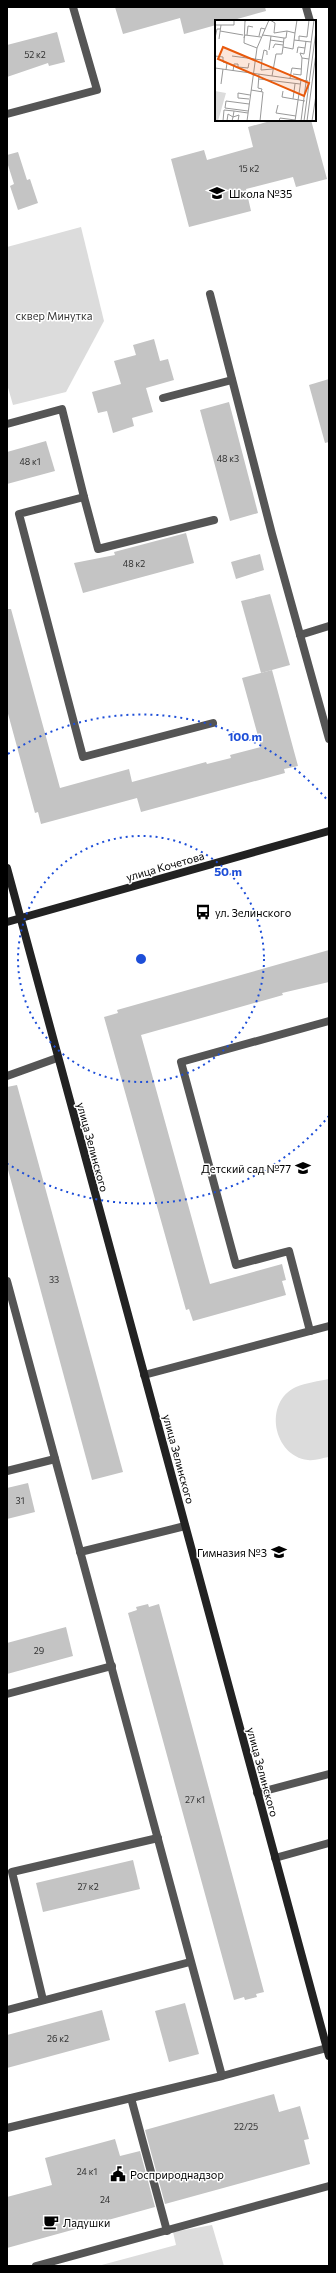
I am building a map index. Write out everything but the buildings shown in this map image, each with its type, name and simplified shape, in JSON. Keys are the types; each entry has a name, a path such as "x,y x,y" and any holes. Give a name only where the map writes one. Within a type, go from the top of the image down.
{"street":[{"path":"7,114 97,90 74,7"},
{"path":"306,7 310,20"},
{"path":"210,294 300,635 327,725 329,738"},
{"path":"163,398 232,380"},
{"path":"7,424 62,409 98,549 214,520"},
{"path":"84,497 19,514 83,757 214,723"},
{"path":"300,635 329,626"},
{"name":"улица Кочетова","path":"7,922 329,831"},
{"name":"улица Зелинского","path":"7,868 57,1058 328,2052"},
{"path":"310,1331 289,1251 236,1265 181,1062 329,1021"},
{"path":"7,1076 57,1058"},
{"path":"7,1281 222,2076"},
{"path":"144,1375 329,1326"},
{"path":"7,1471 55,1459"},
{"path":"80,1552 185,1526"},
{"path":"7,1694 112,1666"},
{"path":"257,1793 329,1774"},
{"path":"43,2000 12,1872 158,1838"},
{"path":"275,1858 329,1843"},
{"path":"7,2010 190,1962"},
{"path":"7,2128 328,2052"},
{"path":"131,2098 167,2231"},
{"path":"36,2266 329,2186"}],"green space":[{"name":"сквер Минутка","path":"81,227 104,321 66,392 13,405 7,384 7,247"},
{"path":"329,1379 329,1457 308,1460 296,1456 287,1449 280,1439 276,1428 276,1416 279,1404 286,1394 296,1387"},
{"path":"212,2225 224,2266 98,2266 176,2245 173,2232"}],"place":[{"name":"Школа №35","path":"217,193"},
{"name":"ул. Зелинского","path":"203,912"},
{"name":"Детский сад №77","path":"303,1168"},
{"name":"Гимназия №3","path":"279,1552"},
{"name":"Росприроднадзор","path":"118,2174"},
{"name":"Ладушки","path":"51,2222"}]}
